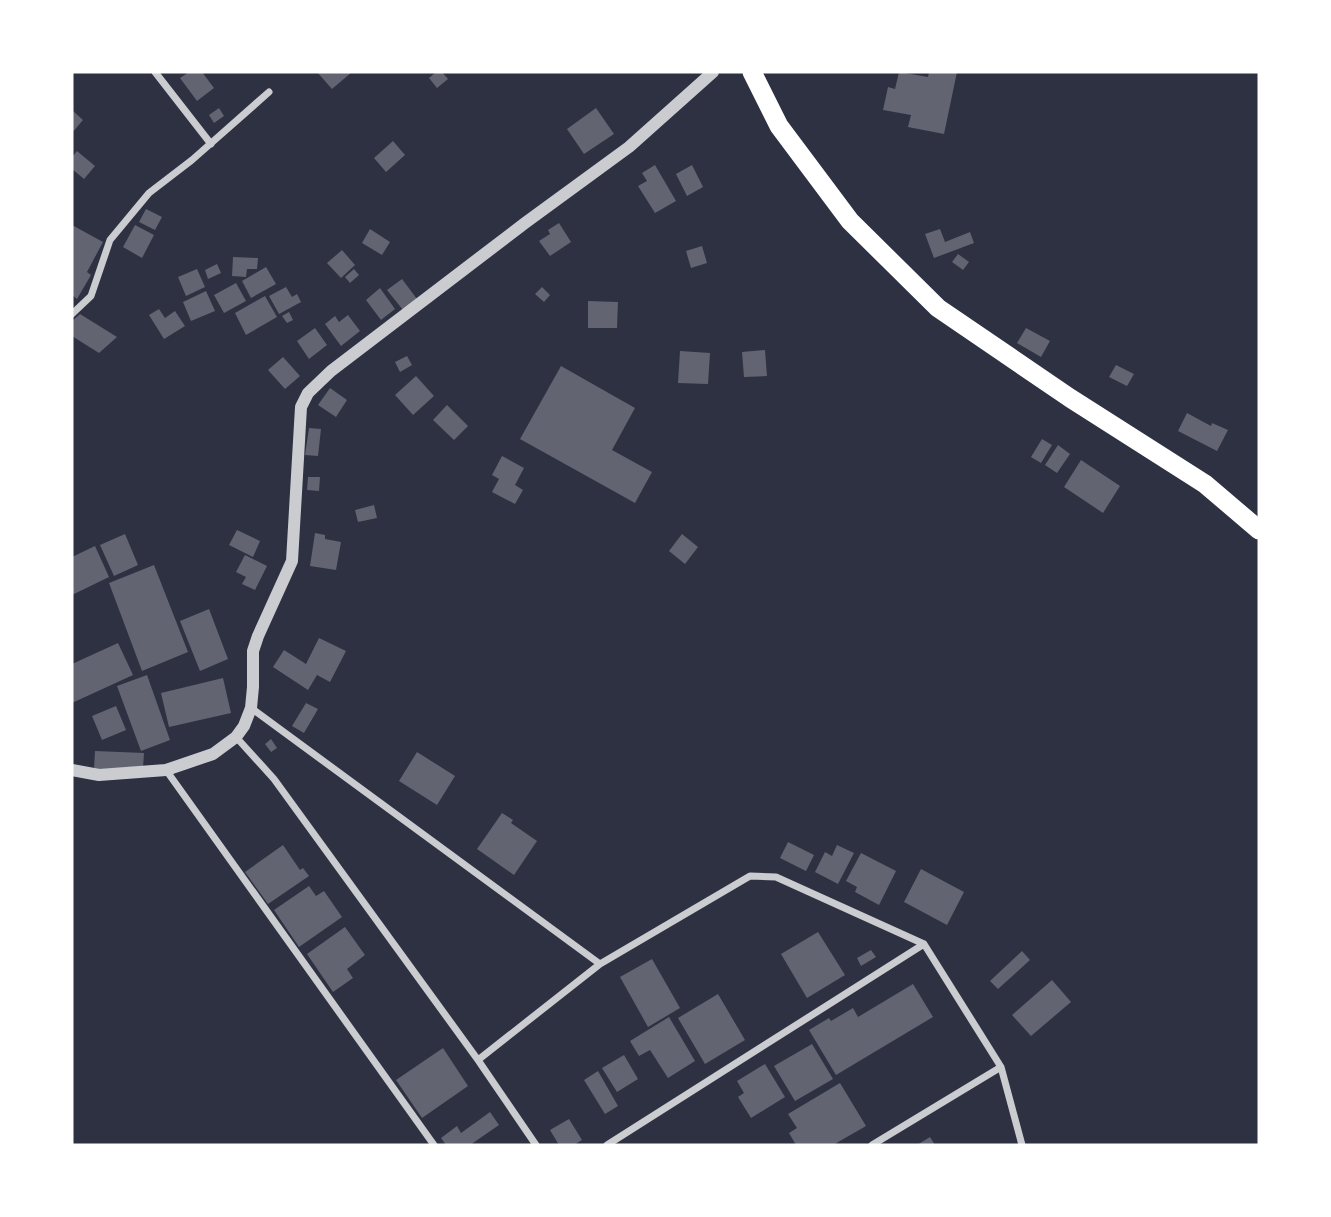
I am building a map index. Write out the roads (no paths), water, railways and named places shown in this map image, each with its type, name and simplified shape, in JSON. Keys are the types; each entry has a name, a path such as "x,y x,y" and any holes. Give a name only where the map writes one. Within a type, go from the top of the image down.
{"highway":[{"path":"752,72 779,126 850,221 939,309 1070,398 1205,484 1259,530"}],"street":[{"path":"155,72 211,144"},
{"path":"72,770 99,775 166,770 213,754 236,737 251,708 253,651 292,561 299,431 302,407 308,393 363,346 629,147 713,72"},
{"path":"72,314 91,296 110,240 149,193 192,160 269,92"},
{"path":"251,708 600,964"},
{"path":"236,737 274,779 478,1060 536,1145"},
{"path":"166,770 434,1145"},
{"path":"478,1060 600,964 750,876 776,877 924,944 1001,1066 1022,1145"},
{"path":"607,1145 924,944"},
{"path":"872,1145 1001,1066"}]}
